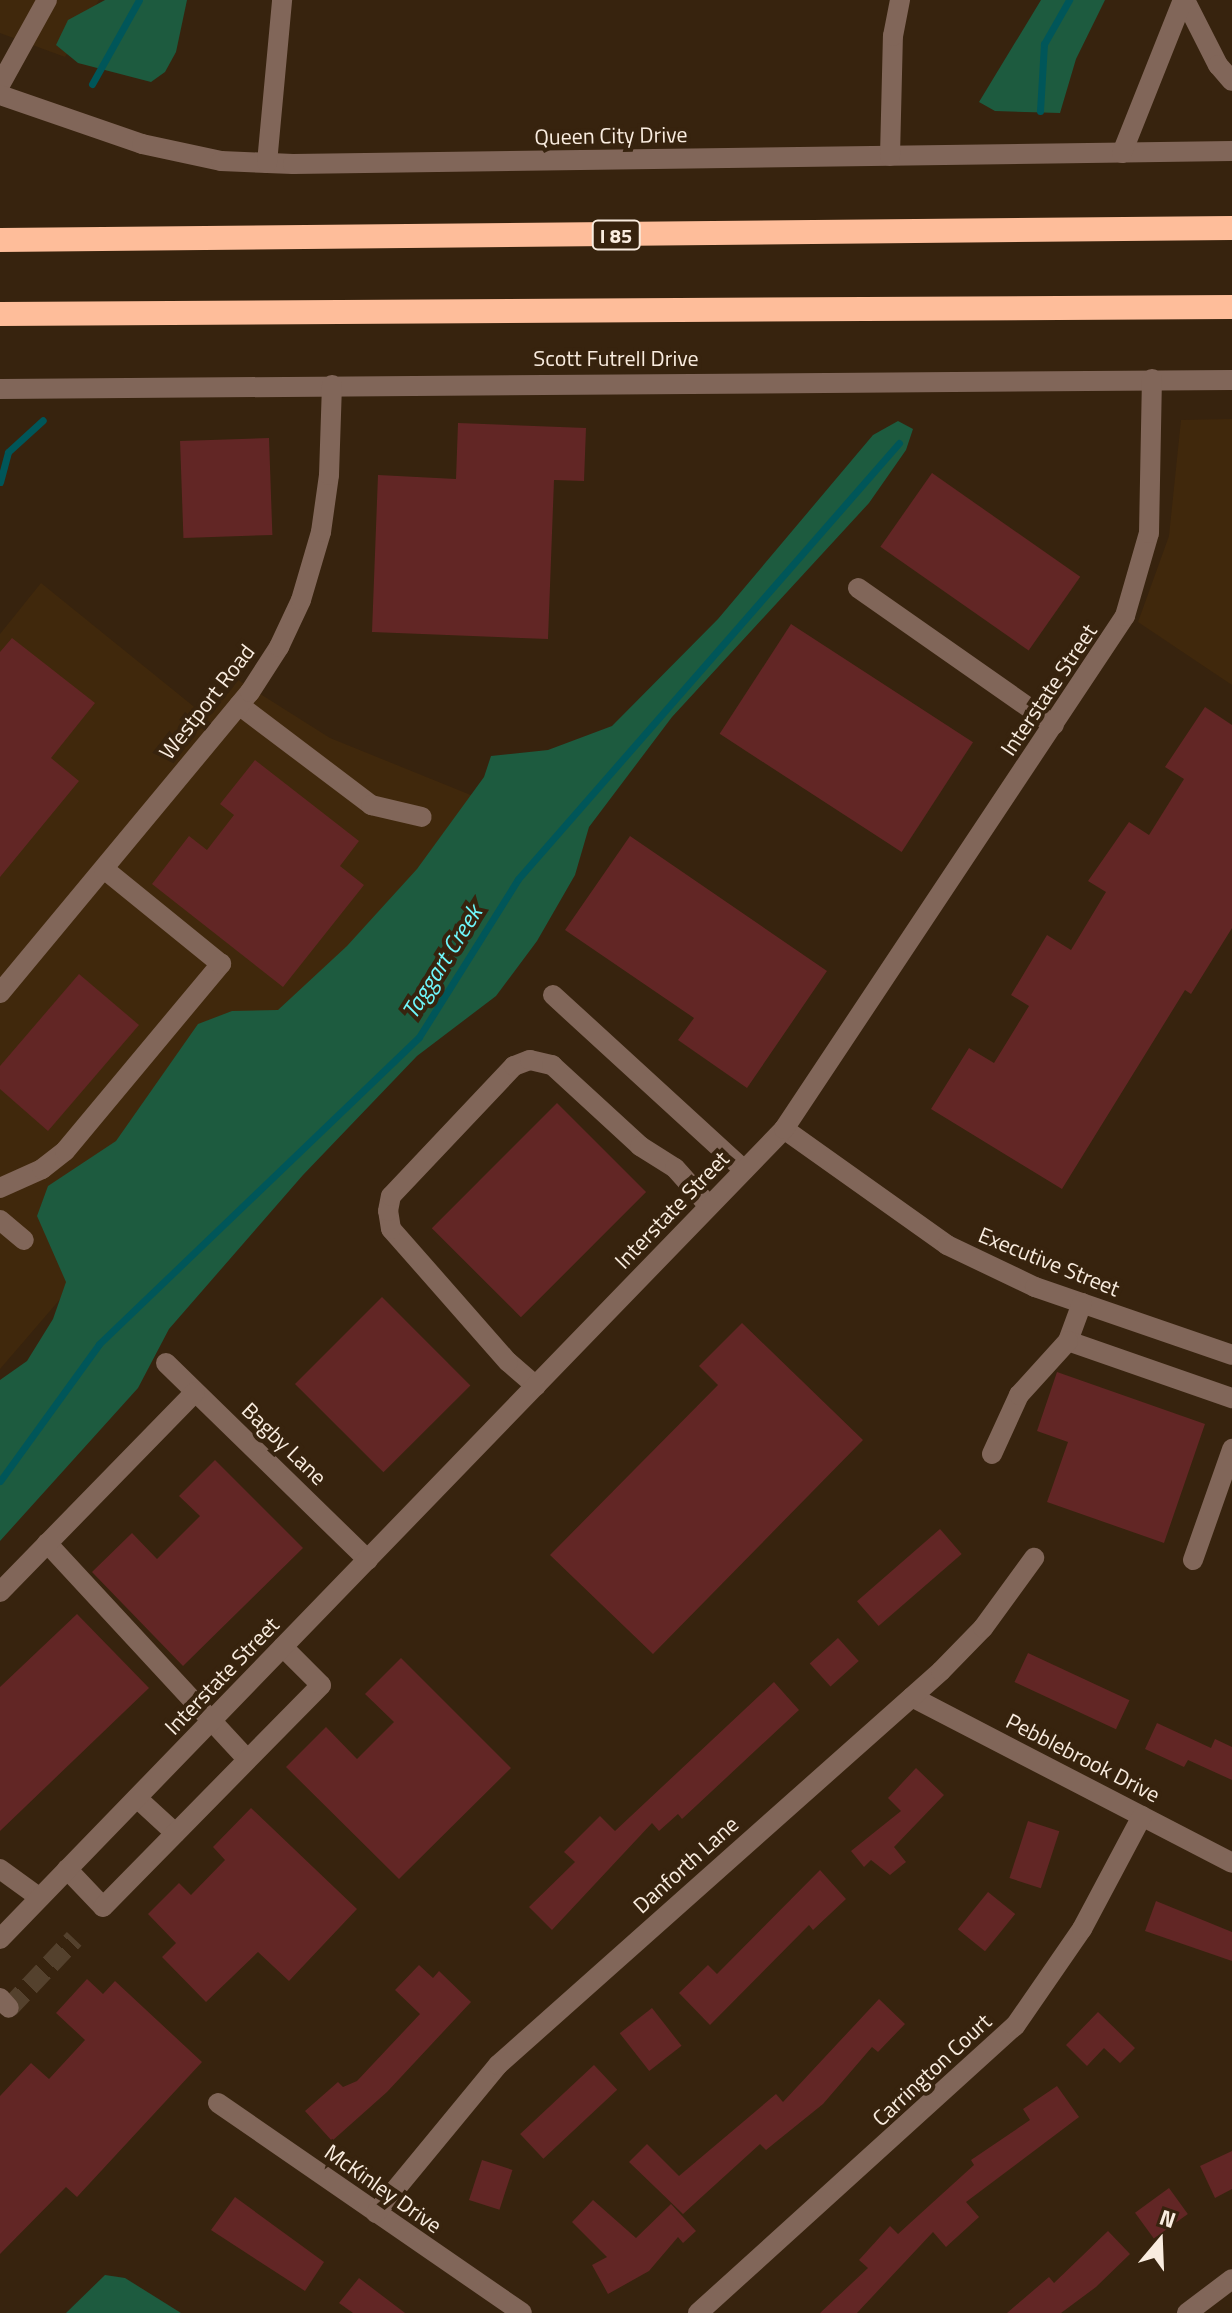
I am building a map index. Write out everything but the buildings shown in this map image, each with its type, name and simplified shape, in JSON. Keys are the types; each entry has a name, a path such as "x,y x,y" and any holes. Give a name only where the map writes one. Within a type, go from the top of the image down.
{"highway":[{"name":"I 85","path":"0,240 1232,228"},
{"path":"0,314 1232,307"}],"street":[{"path":"0,85 47,0"},
{"path":"267,163 282,0"},
{"path":"890,156 893,36 900,0"},
{"path":"1184,0 1218,65 1232,81"},
{"path":"1122,153 1184,0"},
{"name":"Queen City Drive","path":"0,95 142,144 221,161 267,163 1232,151"},
{"name":"Interstate Street","path":"0,1939 784,1129 1116,634 1139,578 1149,533 1152,379"},
{"name":"Scott Futrell Drive","path":"0,389 1232,380"},
{"name":"Westport Road","path":"0,993 239,705 279,647 315,560 329,475 332,385"},
{"path":"858,588 1054,725"},
{"path":"239,705 371,805 422,817"},
{"path":"0,1188 42,1169 65,1151 112,1088 221,964 104,869"},
{"path":"553,995 744,1170"},
{"path":"536,1386 508,1362 391,1229 388,1211 391,1196 514,1066 530,1060 552,1065 640,1146 675,1168 709,1206"},
{"name":"Executive Street","path":"784,1129 947,1245 1082,1303 1232,1355"},
{"path":"0,1220 24,1240"},
{"path":"992,1454 1019,1395 1068,1341 1082,1303"},
{"path":"1068,1341 1232,1398"},
{"name":"Bagby Lane","path":"166,1363 368,1560"},
{"path":"0,1592 195,1392"},
{"path":"1193,1560 1232,1449"},
{"path":"47,1543 247,1759"},
{"name":"Danforth Lane","path":"376,2213 498,2065 912,1697 983,1628 1034,1558"},
{"path":"67,1869 103,1907 321,1685 283,1647"},
{"name":"Pebblebrook Drive","path":"912,1697 1232,1863"},
{"path":"137,1798 175,1833"},
{"name":"Carrington Court","path":"698,2313 1015,2026 1082,1929 1142,1816"},
{"path":"0,1869 40,1898"},
{"name":"McKinley Drive","path":"218,2103 522,2313"},
{"path":"1187,2313 1232,2279"}],"shaded area":[{"path":"0,0 99,0 65,57 0,33"},
{"path":"1232,419 1232,685 1138,622 1169,536 1181,420"},
{"path":"41,583 198,710 235,678 330,738 488,802 0,1369 0,634"}],"green space":[{"path":"105,0 187,0 176,52 165,72 151,82 78,63 56,45 68,20"},
{"path":"1041,0 1105,0 1076,59 1060,113 995,111 979,102"},
{"path":"898,421 913,429 906,450 869,503 672,717 589,827 575,875 537,941 496,996 417,1056 303,1175 169,1329 138,1388 0,1541 0,1380 27,1361 53,1319 66,1282 37,1216 48,1186 116,1141 198,1024 232,1011 278,1010 347,946 417,869 484,777 491,756 548,750 612,726 718,619 873,435"},
{"path":"105,2275 125,2278 181,2313 66,2313"}],"waterway":[{"path":"92,84 139,0"},
{"name":"Taggart Creek","path":"1040,111 1044,44 1069,0"},
{"path":"0,482 8,452 43,420"},
{"name":"Taggart Creek","path":"0,1481 99,1344 419,1037 518,879 899,443"}],"tunnel":[{"path":"9,2008 74,1939"}]}
